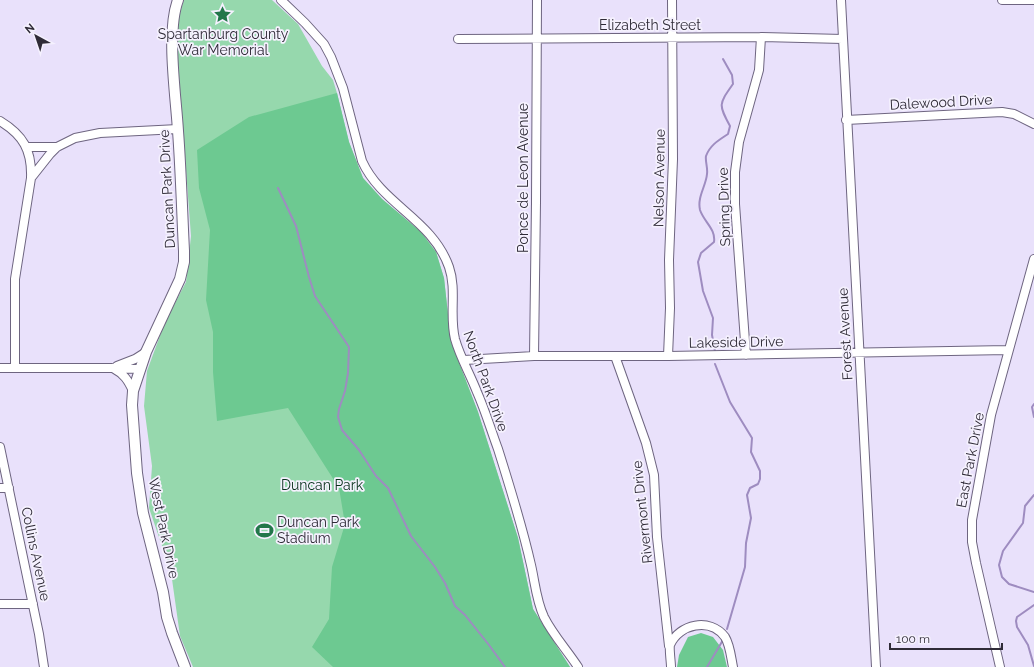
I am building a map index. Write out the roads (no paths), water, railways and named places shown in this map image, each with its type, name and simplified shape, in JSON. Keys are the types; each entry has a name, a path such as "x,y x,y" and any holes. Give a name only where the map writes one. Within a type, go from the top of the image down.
{"street":[{"name":"Duncan Park Drive","path":"140,369 146,352 178,283 184,262 173,50 174,18 178,0"},
{"name":"North Park Drive","path":"281,0 310,28 324,44 331,57 343,88 366,171 380,189 429,233 444,256 449,268 452,282 453,328 459,350 478,394 507,479 531,565 540,608 549,626 578,667"},
{"name":"Ponce de Leon Avenue","path":"534,356 537,0"},
{"name":"Nelson Avenue","path":"668,356 670,308 669,260 673,159 672,0"},
{"name":"Forest Avenue","path":"841,0 846,120 876,667"},
{"path":"1002,0 1034,0"},
{"name":"Elizabeth Street","path":"458,39 761,37 843,40"},
{"name":"Spring Drive","path":"746,355 735,204 735,172 738,147 759,70 761,37"},
{"name":"Dalewood Drive","path":"846,120 1002,112 1014,114 1034,124"},
{"path":"0,121 16,132 26,147 31,163 31,178 15,279 15,367"},
{"path":"31,178 57,147 75,138 92,134 178,129"},
{"path":"26,147 57,147"},
{"name":"East Park Drive","path":"1000,667 976,563 972,531 973,510 988,429 1008,350 1034,259"},
{"name":"Lakeside Drive","path":"464,360 534,356 668,356 1008,350"},
{"path":"112,368 132,360 146,352"},
{"name":"Rivermont Drive","path":"615,356 648,448 654,475 657,537 670,646"},
{"path":"0,368 140,369"},
{"path":"112,368 124,374 133,391"},
{"name":"West Park Drive","path":"140,369 133,391 132,419 142,509 169,622 185,667"},
{"name":"Collins Avenue","path":"0,446 33,604 44,667"},
{"path":"0,488 9,488"},
{"path":"0,604 33,604"},
{"path":"671,667 670,646 677,636 689,627 696,625 711,627 723,635 727,642 733,667"}],"waterway":[{"path":"715,351 712,335 713,318 703,291 698,262 701,253 714,242 714,237 712,229 702,214 699,205 707,174 706,156 712,146 728,134 730,126 723,113 722,104 725,96 733,84 732,75 723,59"},
{"path":"278,188 296,226 315,296 349,347 348,373 338,417 342,430 359,450 376,476 388,488 411,536 435,567 445,583 455,606 465,615 505,667"},
{"path":"715,364 730,402 752,438 751,452 760,471 760,479 758,484 750,488 747,495 751,518 746,543 745,567 727,629"},
{"path":"1034,404 1032,407 1034,417"},
{"path":"1034,495 1025,506 1023,523 1003,551 999,565 1002,577 1009,584 1034,592"},
{"path":"1034,605 1017,617 1016,621 1017,627 1028,645 1034,666"},
{"path":"707,667 723,640"}],"place":[{"name":"Spartanburg County War Memorial","path":"223,14"},
{"name":"Duncan Park Stadium","path":"264,530"}],"park label":[{"name":"Duncan Park","path":"322,485"}]}
